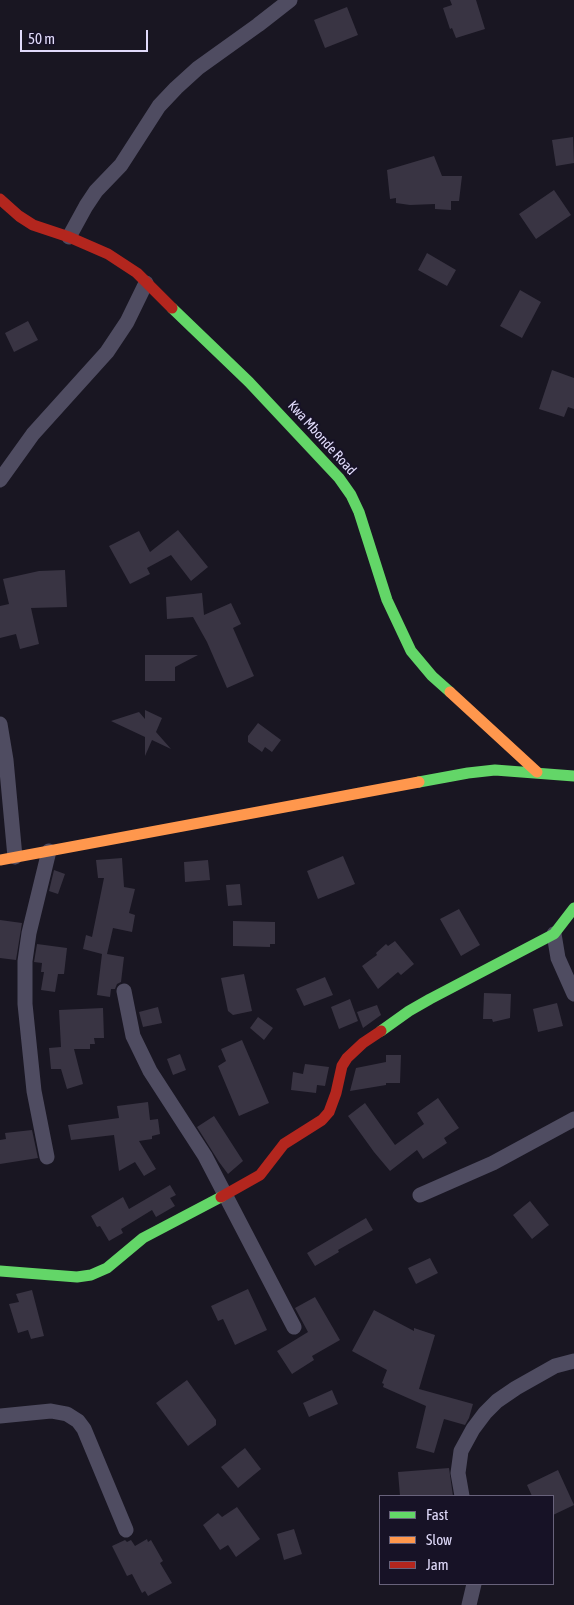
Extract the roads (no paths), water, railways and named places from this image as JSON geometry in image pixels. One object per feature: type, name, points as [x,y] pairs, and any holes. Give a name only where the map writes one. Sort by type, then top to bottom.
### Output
[{"type":"street","points":[[69,237],[96,192],[121,165],[160,106],[176,88],[198,68],[290,0]]},
{"type":"street","name":"Kwa Mbonde Road","points":[[0,198],[19,216],[32,225],[69,237],[108,254],[137,273],[146,284],[250,382],[339,478],[351,495],[359,512],[387,600],[411,651],[432,676],[537,772]]},
{"type":"street","points":[[0,480],[33,434],[107,352],[127,322],[146,284]]},
{"type":"street","points":[[0,724],[6,760],[8,859],[468,773],[495,770],[574,776]]},
{"type":"street","points":[[47,1157],[34,1091],[25,1004],[25,961],[29,933],[49,852]]},
{"type":"street","points":[[0,1271],[78,1278],[91,1275],[107,1268],[143,1238],[260,1175],[284,1144],[322,1120],[329,1112],[336,1093],[342,1066],[347,1058],[363,1044],[409,1011],[554,934],[574,908]]},
{"type":"street","points":[[554,934],[558,958],[574,994]]},
{"type":"street","points":[[124,991],[133,1036],[150,1070],[193,1137],[226,1195],[294,1327]]},
{"type":"street","points":[[420,1195],[493,1163],[574,1119]]},
{"type":"street","points":[[462,1495],[458,1473],[461,1451],[473,1429],[485,1413],[497,1401],[516,1388],[554,1366],[574,1361]]},
{"type":"street","points":[[0,1416],[51,1410],[67,1414],[78,1422],[84,1429],[126,1530]]},
{"type":"street","points":[[469,1605],[474,1585]]}]
